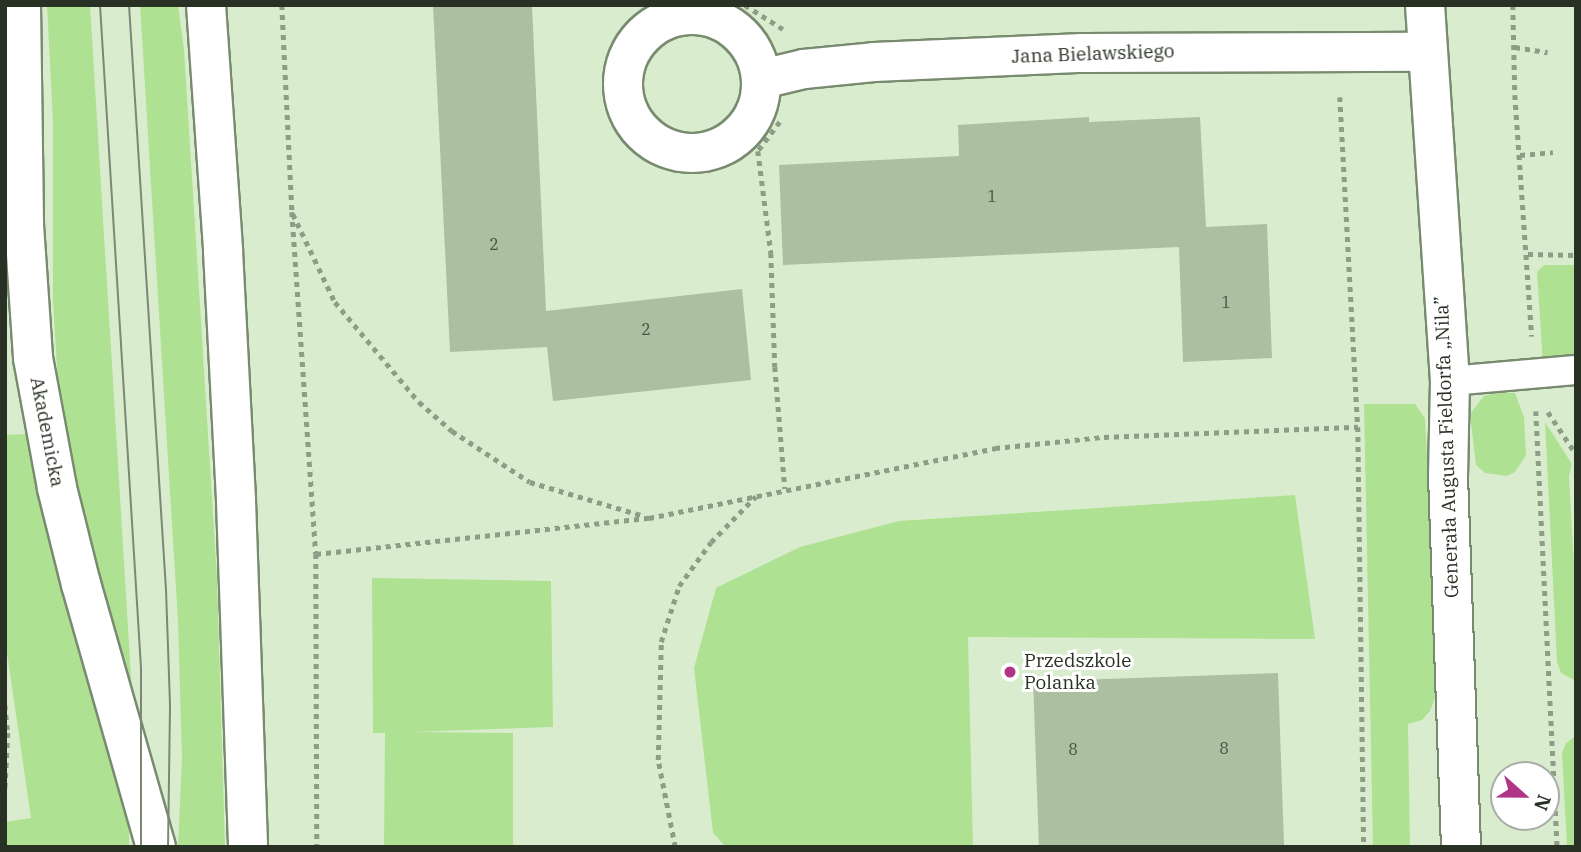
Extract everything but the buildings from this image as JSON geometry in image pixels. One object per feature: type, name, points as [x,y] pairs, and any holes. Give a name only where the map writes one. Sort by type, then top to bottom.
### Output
[{"type":"street","name":"Akademicka","points":[[21,5],[24,225],[33,358],[57,488],[81,584],[156,847]]},
{"type":"street","points":[[206,5],[223,251],[236,501],[248,847]]},
{"type":"street","name":"Generała Augusta Fieldorfa „Nila”","points":[[1425,5],[1450,382],[1448,475],[1461,847]]},
{"type":"street","name":"Jana Bielawskiego","points":[[762,79],[804,69],[874,62],[1157,51],[1427,52]]},
{"type":"lane","points":[[1450,382],[1535,387],[1576,370]]},
{"type":"path","points":[[282,5],[292,212],[316,554],[317,847]]},
{"type":"path","points":[[1513,5],[1514,95],[1528,254],[1557,847]]},
{"type":"path","points":[[1515,47],[1549,52]]},
{"type":"path","points":[[1337,51],[1358,427],[1364,847]]},
{"type":"path","points":[[785,489],[775,367],[771,253],[758,151],[786,113]]},
{"type":"path","points":[[1520,155],[1553,152]]},
{"type":"path","points":[[292,212],[335,302],[419,402],[452,431],[530,482],[649,518]]},
{"type":"path","points":[[1528,254],[1576,255]]},
{"type":"path","points":[[1535,387],[1576,454]]},
{"type":"path","points":[[316,554],[649,518],[995,448],[1104,437],[1358,427]]},
{"type":"path","points":[[675,847],[658,760],[661,642],[680,586],[711,542],[757,495]]},
{"type":"path","points":[[5,705],[8,733],[5,793]]},
{"type":"green space","points":[[47,5],[90,5],[132,693],[89,539],[58,385],[53,300],[53,123]]},
{"type":"green space","points":[[140,5],[178,5],[184,49],[217,578],[225,847],[178,847],[182,758],[178,622]]},
{"type":"green space","points":[[1544,265],[1576,265],[1576,359],[1543,364],[1537,272]]},
{"type":"green space","points":[[1515,393],[1524,417],[1526,455],[1515,472],[1507,476],[1485,473],[1476,465],[1470,414],[1484,396]]},
{"type":"green space","points":[[1364,404],[1415,404],[1425,418],[1439,688],[1430,711],[1422,720],[1408,724],[1410,847],[1373,847]]},
{"type":"green space","points":[[1545,422],[1572,464],[1569,476],[1576,603],[1576,681],[1561,673],[1557,662]]},
{"type":"green space","points":[[27,434],[63,598],[129,828],[129,847],[5,847],[5,822],[31,818],[5,639],[5,435]]},
{"type":"green space","points":[[1295,495],[1315,639],[968,637],[973,847],[726,847],[713,833],[694,668],[716,588],[800,547],[899,521]]},
{"type":"green space","points":[[372,578],[551,581],[553,727],[411,732],[513,733],[513,847],[384,847],[385,733],[373,733]]},
{"type":"green space","points":[[1576,736],[1576,847],[1567,847],[1562,753],[1566,743]]},
{"type":"tram line","points":[[100,5],[141,668],[141,847]]},
{"type":"tram line","points":[[129,5],[166,590],[170,706],[168,847]]},
{"type":"place","name":"Przedszkole Polanka","points":[[1010,672]]}]
